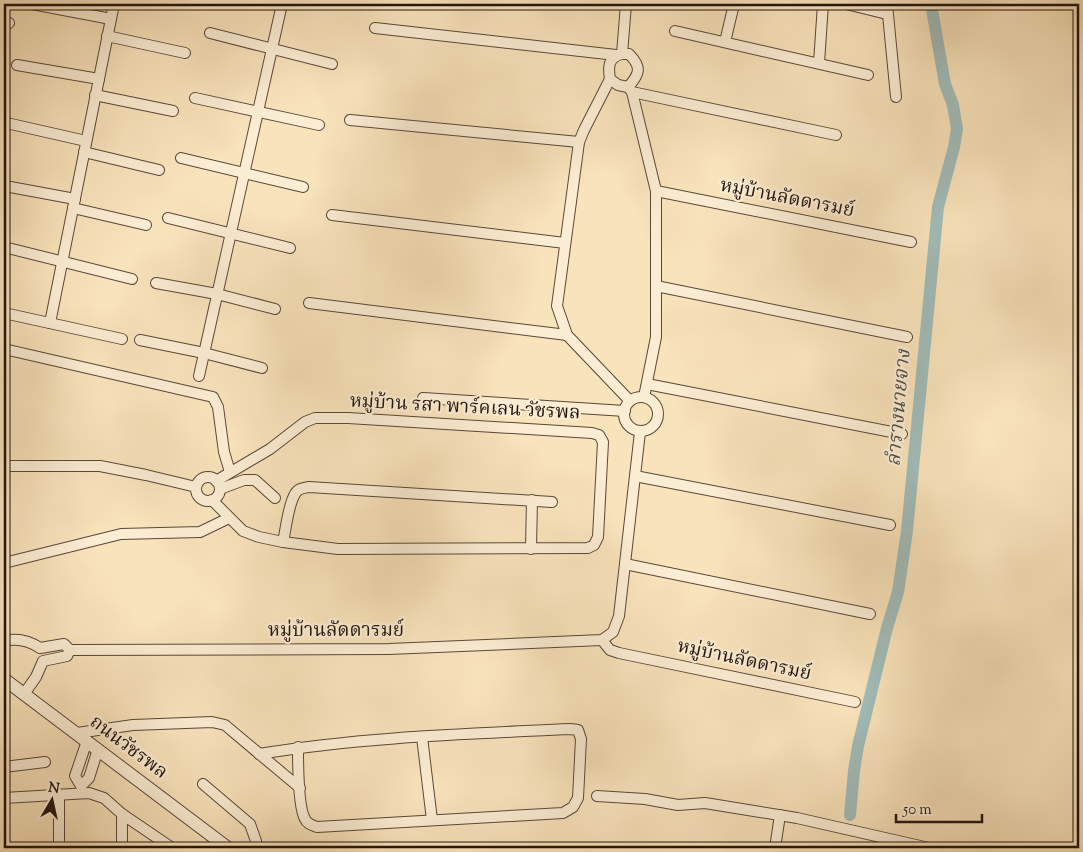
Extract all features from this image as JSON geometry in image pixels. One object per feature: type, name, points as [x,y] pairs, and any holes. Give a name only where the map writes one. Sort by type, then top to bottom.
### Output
[{"type":"street","points":[[32,4],[110,19]]},
{"type":"street","points":[[50,323],[114,4]]},
{"type":"street","points":[[199,376],[282,4]]},
{"type":"street","points":[[626,4],[619,54],[610,61],[608,69],[610,79],[579,142],[558,306],[568,335],[630,401]]},
{"type":"street","points":[[725,42],[734,4]]},
{"type":"street","points":[[819,63],[823,4]]},
{"type":"street","points":[[846,4],[887,9],[896,97]]},
{"type":"street","points":[[375,28],[629,54],[636,62],[638,71],[630,90],[656,191],[656,337],[644,397]]},
{"type":"street","points":[[675,31],[868,75]]},
{"type":"street","points":[[210,34],[332,64]]},
{"type":"street","points":[[107,36],[185,53]]},
{"type":"street","points":[[17,65],[99,79]]},
{"type":"street","points":[[610,79],[630,90],[836,135]]},
{"type":"street","points":[[95,95],[173,111]]},
{"type":"street","points":[[195,98],[319,125]]},
{"type":"street","points":[[350,120],[579,142]]},
{"type":"street","points":[[11,124],[86,141]]},
{"type":"street","points":[[84,152],[160,170]]},
{"type":"street","points":[[181,158],[303,187]]},
{"type":"street","points":[[5,186],[74,203],[146,225]]},
{"type":"street","name":"หมู่บ้านลัดดารมย์","points":[[656,191],[911,242]]},
{"type":"street","points":[[332,215],[566,243]]},
{"type":"street","points":[[168,218],[230,235],[290,248]]},
{"type":"street","points":[[4,246],[132,279]]},
{"type":"street","points":[[156,283],[217,294],[275,309]]},
{"type":"street","points":[[656,286],[907,337]]},
{"type":"street","points":[[309,303],[568,335]]},
{"type":"street","points":[[4,312],[122,339]]},
{"type":"street","points":[[140,340],[204,353],[262,368]]},
{"type":"street","points":[[4,349],[213,397],[218,407],[224,452],[230,472]]},
{"type":"street","points":[[647,384],[902,434]]},
{"type":"street","points":[[636,397],[644,397],[653,402],[657,407],[658,419],[654,426],[640,432],[632,429],[626,423],[624,416],[626,406],[630,401],[636,397]]},
{"type":"street","points":[[422,398],[625,411]]},
{"type":"street","name":"หมู่บ้าน รสา พาร์คเลน วัชรพล","points":[[212,500],[243,531],[258,538],[283,542],[338,549],[588,548],[594,544],[598,537],[603,442],[599,435],[592,432],[348,418],[315,418],[305,422],[270,449],[230,472],[218,485]]},
{"type":"street","points":[[602,640],[613,632],[619,616],[640,432]]},
{"type":"street","points":[[4,466],[100,466],[146,474],[196,487]]},
{"type":"street","points":[[635,476],[890,525]]},
{"type":"street","points":[[218,485],[216,498],[212,500],[200,498],[196,491],[200,480],[208,477],[218,485],[255,480],[275,498]]},
{"type":"street","points":[[283,542],[295,493],[310,487],[552,502]]},
{"type":"street","points":[[531,549],[532,500]]},
{"type":"street","points":[[4,563],[121,534],[200,532],[229,518]]},
{"type":"street","points":[[625,564],[870,614]]},
{"type":"street","name":"หมู่บ้านลัดดารมย์","points":[[4,642],[19,639],[33,643],[40,648],[64,644],[70,650],[388,649],[602,640],[610,650],[618,653],[855,702]]},
{"type":"street","points":[[24,694],[36,677],[43,661],[40,648]]},
{"type":"street","name":"หมู่บ้านลัดดารมย์","points":[[43,661],[66,656],[70,650]]},
{"type":"street","name":"ถนนวัชรพล","points":[[4,679],[228,848]]},
{"type":"street","points":[[80,790],[76,776],[82,737],[133,724],[212,722],[225,725],[300,788]]},
{"type":"street","points":[[259,754],[298,747],[570,728],[578,730],[581,739],[578,798],[573,807],[563,813],[317,827],[308,824],[303,817],[298,747]]},
{"type":"street","points":[[422,737],[432,820]]},
{"type":"street","points":[[80,790],[89,778],[98,749]]},
{"type":"street","points":[[4,767],[45,762]]},
{"type":"street","points":[[203,784],[250,824],[256,841],[256,848]]},
{"type":"street","points":[[4,798],[60,794],[80,790],[104,798],[122,814],[172,848]]},
{"type":"street","points":[[59,848],[60,794]]},
{"type":"street","points":[[597,796],[645,799],[678,806],[705,803],[780,815],[929,848]]},
{"type":"street","points":[[122,814],[122,848]]},
{"type":"street","points":[[775,848],[780,815]]},
{"type":"waterway","name":"ลำรางนายจาง","points":[[850,815],[858,746],[887,628],[898,592],[907,531],[938,207],[957,129],[953,105],[945,84],[931,4]]}]
